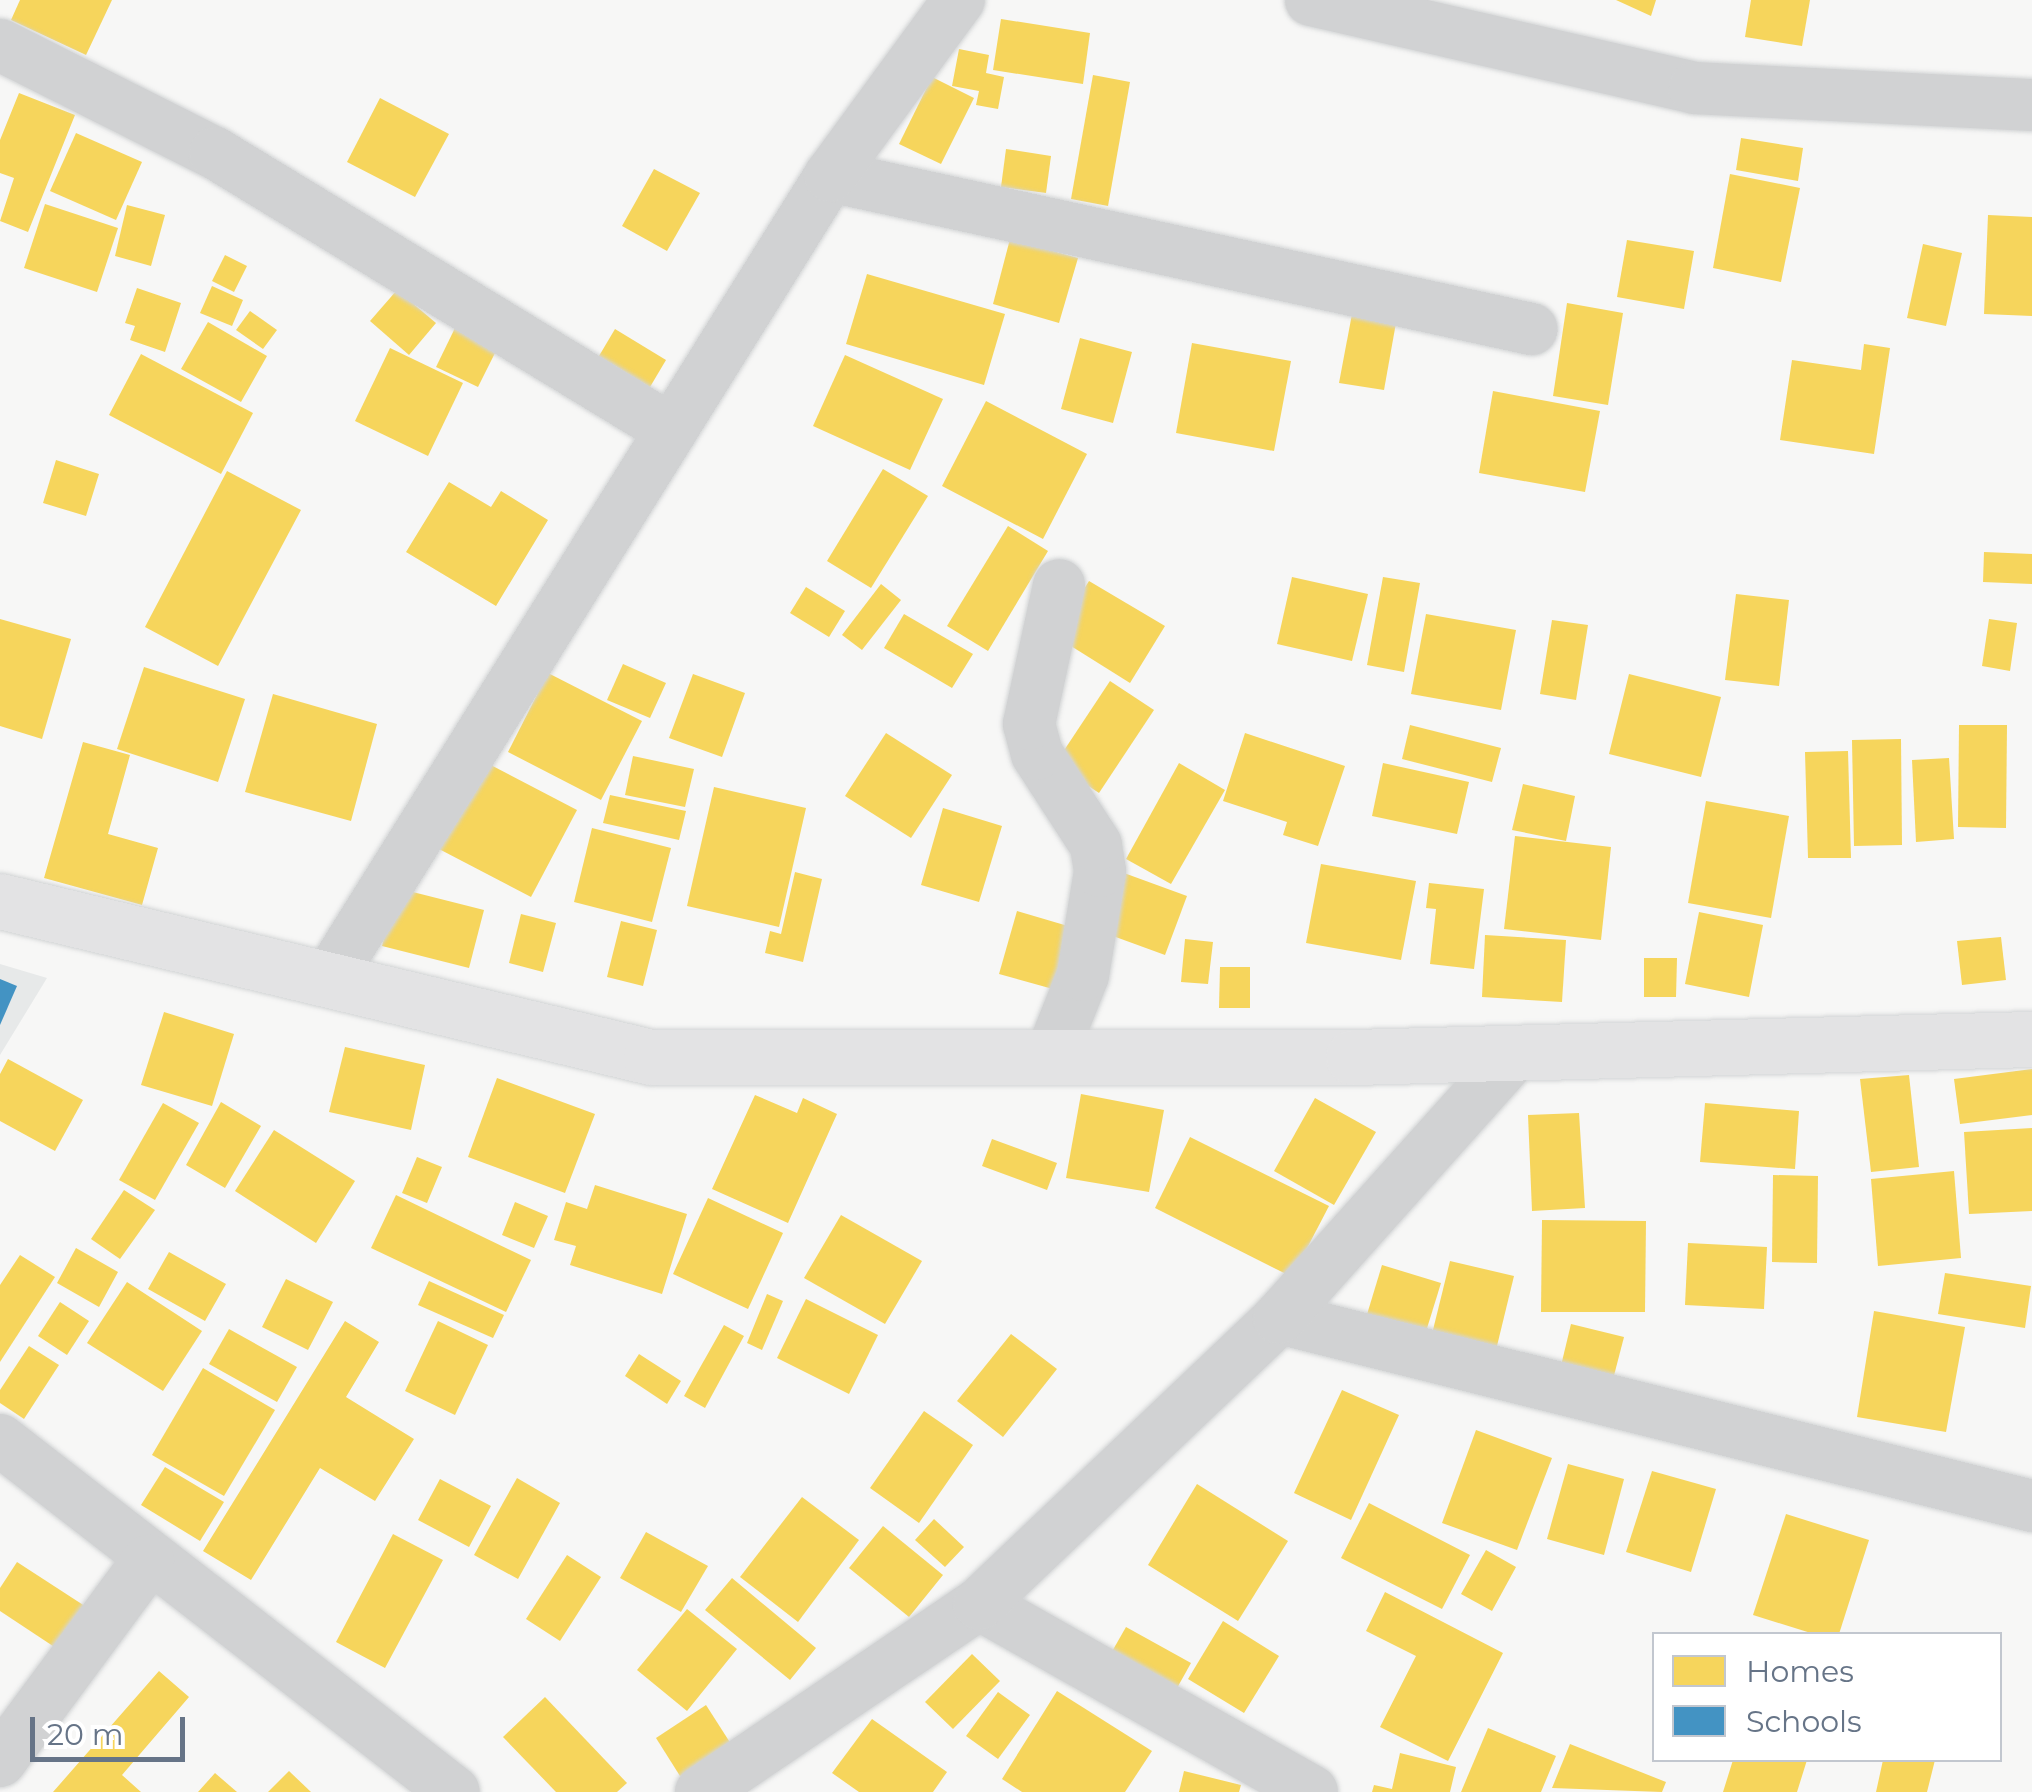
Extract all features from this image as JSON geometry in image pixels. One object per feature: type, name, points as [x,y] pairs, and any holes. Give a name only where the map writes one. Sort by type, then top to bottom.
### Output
[{"type":"street","points":[[328,980],[830,176],[958,0]]},
{"type":"street","points":[[1310,0],[1695,88],[2032,105]]},
{"type":"street","points":[[0,45],[215,152],[671,430]]},
{"type":"street","points":[[830,176],[1531,328]]},
{"type":"street","points":[[1050,1058],[1083,975],[1100,871],[1096,844],[1036,754],[1028,724],[1059,585]]},
{"type":"street","points":[[0,901],[652,1057],[1516,1053],[2032,1039]]},
{"type":"street","points":[[701,1792],[979,1604],[1279,1318],[1516,1053]]},
{"type":"street","points":[[1279,1318],[2032,1506]]},
{"type":"street","points":[[0,1440],[148,1561],[454,1792]]},
{"type":"street","points":[[0,1761],[148,1561]]},
{"type":"street","points":[[979,1604],[1312,1792]]},
{"type":"shaded area","points":[[0,964],[47,978],[0,1055]]},
{"type":"building: Homes","points":[[20,0],[112,0],[86,55],[11,20]]},
{"type":"building: Homes","points":[[1616,0],[1656,0],[1651,16]]},
{"type":"building: Homes","points":[[1751,0],[1810,0],[1802,46],[1745,37]]},
{"type":"building: Homes","points":[[1001,19],[1090,33],[1083,84],[993,70]]},
{"type":"building: Homes","points":[[959,49],[989,55],[986,73],[1004,77],[998,109],[976,105],[979,91],[952,86]]},
{"type":"building: Homes","points":[[1093,75],[1130,82],[1108,206],[1071,199]]},
{"type":"building: Homes","points":[[932,77],[974,98],[941,164],[899,144]]},
{"type":"building: Homes","points":[[19,93],[75,115],[28,232],[0,221],[14,178],[0,173],[0,140]]},
{"type":"building: Homes","points":[[380,98],[449,134],[415,197],[347,162]]},
{"type":"building: Homes","points":[[76,133],[142,162],[116,220],[50,191]]},
{"type":"building: Homes","points":[[1741,138],[1803,148],[1798,181],[1736,170]]},
{"type":"building: Homes","points":[[1006,149],[1051,156],[1046,193],[1001,187]]},
{"type":"building: Homes","points":[[654,169],[700,193],[667,251],[622,226]]},
{"type":"building: Homes","points":[[1730,174],[1800,188],[1781,282],[1713,268]]},
{"type":"building: Homes","points":[[45,204],[118,228],[97,292],[24,268]]},
{"type":"building: Homes","points":[[127,205],[165,215],[151,266],[115,256]]},
{"type":"building: Homes","points":[[1988,215],[2032,217],[2032,316],[1984,314]]},
{"type":"building: Homes","points":[[1010,239],[1078,258],[1059,323],[993,304]]},
{"type":"building: Homes","points":[[1627,240],[1694,251],[1684,309],[1617,297]]},
{"type":"building: Homes","points":[[1923,244],[1962,253],[1946,326],[1907,318]]},
{"type":"building: Homes","points":[[225,255],[247,266],[234,292],[212,281]]},
{"type":"building: Homes","points":[[867,274],[1005,314],[984,385],[846,344]]},
{"type":"building: Homes","points":[[212,286],[243,300],[232,326],[200,313]]},
{"type":"building: Homes","points":[[137,288],[181,303],[165,352],[130,340],[135,326],[125,323]]},
{"type":"building: Homes","points":[[397,290],[436,323],[409,355],[370,321]]},
{"type":"building: Homes","points":[[1355,298],[1399,306],[1384,390],[1339,383]]},
{"type":"building: Homes","points":[[1567,303],[1623,313],[1608,405],[1553,396]]},
{"type":"building: Homes","points":[[250,311],[277,330],[263,349],[236,330]]},
{"type":"building: Homes","points":[[208,322],[267,356],[241,402],[181,369]]},
{"type":"building: Homes","points":[[455,328],[497,349],[478,387],[436,367]]},
{"type":"building: Homes","points":[[615,329],[666,360],[650,387],[599,356]]},
{"type":"building: Homes","points":[[1080,338],[1132,352],[1113,423],[1061,409]]},
{"type":"building: Homes","points":[[1192,343],[1291,361],[1274,451],[1176,433]]},
{"type":"building: Homes","points":[[1864,344],[1890,348],[1874,454],[1780,440],[1792,360],[1861,370]]},
{"type":"building: Homes","points":[[390,348],[463,383],[428,456],[355,421]]},
{"type":"building: Homes","points":[[141,354],[253,413],[221,474],[109,415]]},
{"type":"building: Homes","points":[[845,355],[943,399],[910,470],[813,426]]},
{"type":"building: Homes","points":[[1493,391],[1600,411],[1585,492],[1479,473]]},
{"type":"building: Homes","points":[[986,401],[1087,454],[1043,539],[942,486]]},
{"type":"building: Homes","points":[[56,460],[99,474],[86,516],[43,503]]},
{"type":"building: Homes","points":[[883,469],[928,496],[871,588],[827,561]]},
{"type":"building: Homes","points":[[227,471],[301,510],[218,666],[145,627]]},
{"type":"building: Homes","points":[[449,482],[491,507],[501,491],[548,520],[496,606],[406,552]]},
{"type":"building: Homes","points":[[1008,526],[1048,551],[988,651],[947,626]]},
{"type":"building: Homes","points":[[1984,552],[2032,554],[2032,584],[1983,582]]},
{"type":"building: Homes","points":[[1292,577],[1368,594],[1352,661],[1277,644]]},
{"type":"building: Homes","points":[[1383,577],[1420,583],[1404,672],[1367,665]]},
{"type":"building: Homes","points":[[1089,581],[1165,626],[1130,683],[1055,636]]},
{"type":"building: Homes","points":[[881,584],[901,600],[862,650],[842,635]]},
{"type":"building: Homes","points":[[806,587],[845,611],[829,637],[790,613]]},
{"type":"building: Homes","points":[[1736,594],[1789,600],[1779,686],[1725,680]]},
{"type":"building: Homes","points":[[904,614],[973,654],[952,688],[884,648]]},
{"type":"building: Homes","points":[[1426,614],[1516,630],[1501,710],[1411,694]]},
{"type":"building: Homes","points":[[0,619],[71,639],[42,739],[0,726]]},
{"type":"building: Homes","points":[[1989,619],[2017,623],[2010,671],[1982,666]]},
{"type":"building: Homes","points":[[1552,620],[1588,625],[1576,700],[1540,694]]},
{"type":"building: Homes","points":[[623,664],[666,683],[650,718],[607,700]]},
{"type":"building: Homes","points":[[144,667],[245,699],[218,782],[117,749]]},
{"type":"building: Homes","points":[[548,673],[642,721],[601,800],[508,752]]},
{"type":"building: Homes","points":[[693,674],[745,693],[722,757],[669,738]]},
{"type":"building: Homes","points":[[1629,674],[1721,697],[1701,777],[1609,754]]},
{"type":"building: Homes","points":[[1110,681],[1154,710],[1099,793],[1055,764]]},
{"type":"building: Homes","points":[[273,694],[377,724],[351,821],[245,792]]},
{"type":"building: Homes","points":[[1410,725],[1501,748],[1492,782],[1402,759]]},
{"type":"building: Homes","points":[[1959,725],[2007,725],[2006,828],[1958,827]]},
{"type":"building: Homes","points":[[886,733],[952,775],[911,838],[845,796]]},
{"type":"building: Homes","points":[[1245,733],[1345,766],[1318,846],[1283,835],[1287,822],[1223,801]]},
{"type":"building: Homes","points":[[1901,739],[1902,845],[1854,846],[1852,740]]},
{"type":"building: Homes","points":[[83,742],[130,755],[108,834],[158,848],[142,905],[44,878]]},
{"type":"building: Homes","points":[[1848,751],[1851,858],[1808,858],[1805,752]]},
{"type":"building: Homes","points":[[633,756],[694,769],[685,807],[625,795]]},
{"type":"building: Homes","points":[[1949,758],[1954,839],[1916,842],[1912,760]]},
{"type":"building: Homes","points":[[485,762],[577,810],[531,897],[439,849]]},
{"type":"building: Homes","points":[[1179,763],[1225,790],[1171,884],[1126,859]]},
{"type":"building: Homes","points":[[1383,763],[1469,782],[1457,834],[1372,816]]},
{"type":"building: Homes","points":[[1523,784],[1575,796],[1566,841],[1512,830]]},
{"type":"building: Homes","points":[[714,787],[806,808],[779,927],[687,906]]},
{"type":"building: Homes","points":[[610,795],[686,811],[679,840],[603,823]]},
{"type":"building: Homes","points":[[1706,801],[1789,816],[1771,918],[1688,903]]},
{"type":"building: Homes","points":[[943,808],[1002,826],[979,902],[921,885]]},
{"type":"building: Homes","points":[[592,828],[671,848],[652,922],[574,902]]},
{"type":"building: Homes","points":[[1515,836],[1611,847],[1601,940],[1504,929]]},
{"type":"building: Homes","points":[[1321,864],[1416,881],[1401,960],[1306,943]]},
{"type":"building: Homes","points":[[795,872],[822,879],[803,962],[765,953],[770,931],[781,934]]},
{"type":"building: Homes","points":[[1124,873],[1187,896],[1165,955],[1102,932]]},
{"type":"building: Homes","points":[[1429,883],[1484,889],[1474,969],[1430,964],[1436,909],[1426,908]]},
{"type":"building: Homes","points":[[397,888],[484,910],[469,968],[382,946]]},
{"type":"building: Homes","points":[[1017,911],[1078,929],[1060,991],[999,974]]},
{"type":"building: Homes","points":[[1699,912],[1763,925],[1749,997],[1685,984]]},
{"type":"building: Homes","points":[[521,914],[556,923],[543,972],[509,963]]},
{"type":"building: Homes","points":[[621,921],[657,930],[643,986],[607,977]]},
{"type":"building: Homes","points":[[1485,935],[1566,940],[1562,1002],[1482,997]]},
{"type":"building: Homes","points":[[2001,937],[2006,980],[1962,985],[1957,941]]},
{"type":"building: Homes","points":[[1185,939],[1213,942],[1208,984],[1181,982]]},
{"type":"building: Homes","points":[[1644,958],[1677,958],[1676,997],[1644,997]]},
{"type":"building: Homes","points":[[1220,967],[1250,967],[1250,1008],[1219,1008]]},
{"type":"building: Homes","points":[[164,1012],[234,1034],[212,1106],[141,1085]]},
{"type":"building: Homes","points":[[345,1047],[425,1065],[411,1130],[329,1112]]},
{"type":"building: Homes","points":[[8,1059],[83,1100],[55,1151],[0,1121],[0,1074]]},
{"type":"building: Homes","points":[[2032,1069],[2032,1115],[1960,1124],[1954,1079]]},
{"type":"building: Homes","points":[[1909,1075],[1919,1167],[1871,1172],[1860,1079]]},
{"type":"building: Homes","points":[[497,1078],[595,1114],[565,1193],[468,1157]]},
{"type":"building: Homes","points":[[1081,1094],[1164,1110],[1149,1192],[1066,1178]]},
{"type":"building: Homes","points":[[755,1095],[797,1113],[803,1098],[837,1114],[788,1223],[712,1189]]},
{"type":"building: Homes","points":[[1315,1098],[1376,1132],[1334,1205],[1274,1171]]},
{"type":"building: Homes","points":[[221,1102],[261,1126],[225,1188],[186,1165]]},
{"type":"building: Homes","points":[[163,1103],[199,1123],[155,1200],[119,1180]]},
{"type":"building: Homes","points":[[1705,1103],[1799,1111],[1795,1169],[1700,1162]]},
{"type":"building: Homes","points":[[1579,1113],[1585,1208],[1532,1211],[1528,1115]]},
{"type":"building: Homes","points":[[2032,1128],[2032,1211],[1969,1214],[1964,1132]]},
{"type":"building: Homes","points":[[274,1130],[355,1181],[316,1243],[235,1191]]},
{"type":"building: Homes","points":[[1190,1137],[1329,1206],[1292,1277],[1155,1208]]},
{"type":"building: Homes","points":[[992,1139],[1057,1163],[1047,1190],[982,1166]]},
{"type":"building: Homes","points":[[417,1157],[442,1167],[427,1203],[402,1193]]},
{"type":"building: Homes","points":[[1954,1171],[1961,1258],[1878,1266],[1871,1179]]},
{"type":"building: Homes","points":[[1773,1175],[1818,1176],[1817,1263],[1772,1262]]},
{"type":"building: Homes","points":[[595,1185],[687,1214],[662,1294],[570,1265],[576,1246],[554,1240],[566,1202],[587,1209]]},
{"type":"building: Homes","points":[[124,1190],[155,1210],[120,1259],[91,1239]]},
{"type":"building: Homes","points":[[396,1195],[531,1260],[506,1312],[371,1248]]},
{"type":"building: Homes","points":[[708,1198],[783,1233],[748,1309],[673,1274]]},
{"type":"building: Homes","points":[[515,1202],[548,1216],[534,1248],[502,1235]]},
{"type":"building: Homes","points":[[841,1215],[922,1261],[885,1324],[804,1278]]},
{"type":"building: Homes","points":[[1542,1220],[1646,1221],[1645,1312],[1541,1312]]},
{"type":"building: Homes","points":[[1688,1243],[1767,1247],[1764,1309],[1685,1305]]},
{"type":"building: Homes","points":[[76,1248],[118,1272],[99,1307],[57,1283]]},
{"type":"building: Homes","points":[[169,1252],[226,1284],[205,1321],[148,1289]]},
{"type":"building: Homes","points":[[20,1255],[55,1277],[0,1362],[0,1285]]},
{"type":"building: Homes","points":[[1450,1261],[1514,1276],[1496,1350],[1432,1334]]},
{"type":"building: Homes","points":[[1382,1265],[1441,1283],[1424,1338],[1365,1321]]},
{"type":"building: Homes","points":[[1945,1273],[2031,1286],[2025,1328],[1938,1314]]},
{"type":"building: Homes","points":[[286,1279],[333,1302],[308,1350],[262,1327]]},
{"type":"building: Homes","points":[[429,1281],[504,1315],[493,1338],[418,1305]]},
{"type":"building: Homes","points":[[127,1282],[202,1331],[163,1391],[87,1343]]},
{"type":"building: Homes","points":[[767,1294],[783,1301],[762,1350],[747,1343]]},
{"type":"building: Homes","points":[[806,1299],[878,1335],[849,1394],[777,1358]]},
{"type":"building: Homes","points":[[60,1302],[89,1321],[67,1355],[38,1336]]},
{"type":"building: Homes","points":[[1874,1311],[1965,1327],[1946,1432],[1857,1417]]},
{"type":"building: Homes","points":[[345,1321],[379,1342],[346,1397],[414,1439],[375,1501],[320,1468],[251,1580],[203,1551]]},
{"type":"building: Homes","points":[[438,1321],[488,1345],[455,1415],[405,1391]]},
{"type":"building: Homes","points":[[1571,1324],[1624,1337],[1611,1387],[1559,1374]]},
{"type":"building: Homes","points":[[724,1325],[744,1336],[705,1408],[684,1396]]},
{"type":"building: Homes","points":[[229,1329],[297,1367],[277,1402],[209,1364]]},
{"type":"building: Homes","points":[[1011,1334],[1057,1369],[1003,1437],[957,1401]]},
{"type":"building: Homes","points":[[29,1346],[59,1365],[24,1419],[0,1403],[0,1390]]},
{"type":"building: Homes","points":[[639,1354],[681,1381],[667,1404],[625,1376]]},
{"type":"building: Homes","points":[[203,1368],[275,1410],[224,1496],[152,1455]]},
{"type":"building: Homes","points":[[1342,1390],[1399,1415],[1351,1520],[1294,1493]]},
{"type":"building: Homes","points":[[924,1411],[973,1445],[919,1523],[870,1488]]},
{"type":"building: Homes","points":[[1476,1430],[1552,1458],[1517,1550],[1442,1523]]},
{"type":"building: Homes","points":[[1568,1464],[1624,1479],[1604,1555],[1547,1539]]},
{"type":"building: Homes","points":[[165,1467],[224,1502],[200,1541],[141,1505]]},
{"type":"building: Homes","points":[[1652,1471],[1716,1489],[1691,1572],[1626,1552]]},
{"type":"building: Homes","points":[[517,1478],[560,1503],[518,1579],[474,1555]]},
{"type":"building: Homes","points":[[440,1479],[491,1506],[469,1547],[418,1520]]},
{"type":"building: Homes","points":[[1197,1484],[1288,1541],[1238,1621],[1148,1565]]},
{"type":"building: Homes","points":[[802,1497],[859,1540],[798,1622],[740,1577]]},
{"type":"building: Homes","points":[[1369,1503],[1470,1555],[1442,1609],[1341,1558]]},
{"type":"building: Homes","points":[[1786,1514],[1869,1540],[1840,1632],[1808,1632],[1753,1615]]},
{"type":"building: Homes","points":[[934,1519],[964,1547],[945,1567],[915,1540]]},
{"type":"building: Homes","points":[[883,1526],[943,1575],[909,1617],[849,1568]]},
{"type":"building: Homes","points":[[646,1532],[708,1566],[681,1612],[620,1578]]},
{"type":"building: Homes","points":[[393,1534],[443,1560],[385,1668],[336,1642]]},
{"type":"building: Homes","points":[[1486,1550],[1516,1567],[1492,1611],[1461,1594]]},
{"type":"building: Homes","points":[[567,1555],[601,1577],[560,1641],[526,1619]]},
{"type":"building: Homes","points":[[17,1562],[94,1612],[65,1654],[0,1611],[0,1588]]},
{"type":"building: Homes","points":[[732,1578],[816,1648],[790,1680],[705,1610]]},
{"type":"building: Homes","points":[[1385,1592],[1503,1653],[1448,1761],[1380,1727],[1416,1656],[1366,1631]]},
{"type":"building: Homes","points":[[687,1609],[737,1649],[687,1711],[637,1670]]},
{"type":"building: Homes","points":[[1223,1621],[1279,1656],[1244,1713],[1188,1679]]},
{"type":"building: Homes","points":[[1126,1627],[1191,1663],[1167,1706],[1102,1669]]},
{"type":"building: Homes","points":[[972,1654],[1000,1681],[953,1729],[925,1702]]},
{"type":"building: Homes","points":[[159,1671],[189,1697],[122,1775],[141,1792],[53,1792]]},
{"type":"building: Homes","points":[[1057,1691],[1152,1751],[1125,1792],[1022,1792],[1002,1779]]},
{"type":"building: Homes","points":[[998,1692],[1030,1715],[998,1759],[966,1736]]},
{"type":"building: Homes","points":[[545,1697],[627,1783],[617,1792],[556,1792],[503,1737]]},
{"type":"building: Homes","points":[[706,1705],[731,1744],[680,1776],[656,1738]]},
{"type":"building: Homes","points":[[872,1719],[947,1772],[933,1792],[859,1792],[832,1773]]},
{"type":"building: Homes","points":[[1488,1728],[1556,1756],[1541,1792],[1461,1792]]},
{"type":"building: Homes","points":[[1570,1744],[1666,1782],[1662,1792],[1552,1788]]},
{"type":"building: Homes","points":[[1400,1753],[1456,1767],[1450,1792],[1372,1792],[1374,1785],[1392,1789]]},
{"type":"building: Homes","points":[[1732,1762],[1806,1762],[1797,1792],[1723,1792]]},
{"type":"building: Homes","points":[[1883,1762],[1934,1762],[1927,1792],[1876,1792]]},
{"type":"building: Homes","points":[[289,1771],[311,1792],[268,1792]]},
{"type":"building: Homes","points":[[1184,1771],[1241,1785],[1239,1792],[1179,1792]]},
{"type":"building: Homes","points":[[215,1773],[237,1792],[198,1792]]},
{"type":"building: Schools","points":[[0,979],[17,986],[0,1025]]}]
